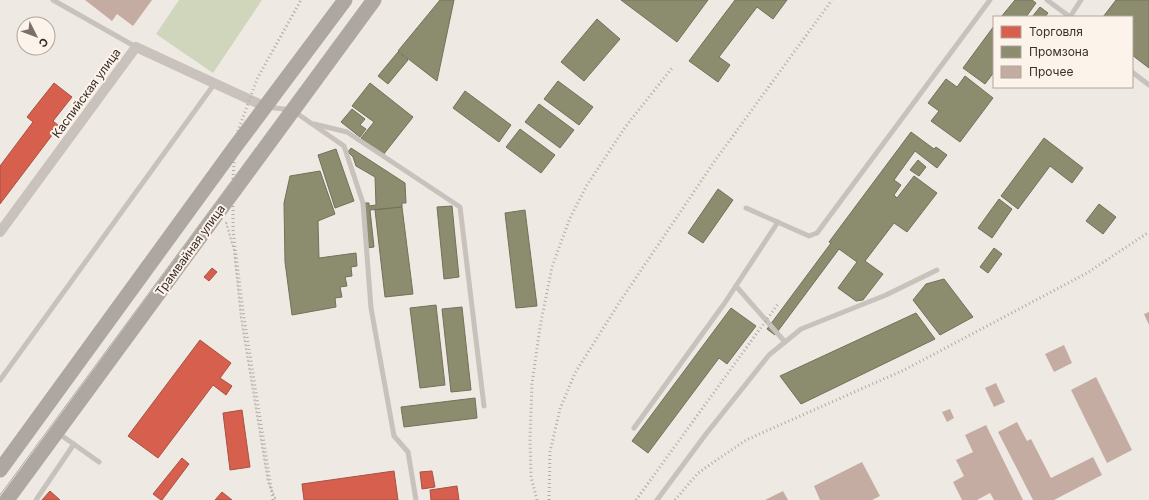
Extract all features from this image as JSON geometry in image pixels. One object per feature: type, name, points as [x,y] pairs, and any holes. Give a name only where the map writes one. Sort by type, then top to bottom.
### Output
[{"type":"main road","name":"Трамвайная улица","points":[[0,470],[345,0]]},
{"type":"main road","name":"Трамвайная улица","points":[[7,500],[58,433],[292,110],[374,0]]},
{"type":"street","name":"Каспийская улица","points":[[0,232],[136,46],[266,106]]},
{"type":"lane","points":[[54,0],[136,46]]},
{"type":"lane","points":[[746,208],[809,236],[816,233],[990,0]]},
{"type":"lane","points":[[1047,0],[1069,16]]},
{"type":"lane","points":[[1071,16],[1081,0]]},
{"type":"lane","points":[[1133,73],[1149,85]]},
{"type":"lane","points":[[0,380],[215,83]]},
{"type":"lane","points":[[266,106],[292,110],[344,146],[363,203],[373,315],[394,436],[408,452],[416,500]]},
{"type":"lane","points":[[311,123],[347,132],[460,207],[484,406]]},
{"type":"lane","points":[[634,428],[736,286],[778,222]]},
{"type":"lane","points":[[657,500],[706,434],[769,355],[801,329],[886,295],[937,270]]},
{"type":"lane","points":[[736,286],[785,342]]},
{"type":"lane","points":[[58,433],[99,462]]},
{"type":"lane","points":[[36,500],[74,444]]},
{"type":"path","points":[[218,212],[226,222],[234,250],[241,317],[268,482],[276,500]]},
{"type":"green space","points":[[179,0],[262,0],[213,73],[156,34]]},
{"type":"building: Торговля","points":[[54,83],[72,97],[53,121],[59,126],[0,204],[0,166],[33,122],[27,117]]},
{"type":"building: Торговля","points":[[212,268],[217,272],[209,281],[204,277]]},
{"type":"building: Торговля","points":[[200,340],[231,363],[220,378],[232,386],[226,395],[213,385],[158,458],[128,436]]},
{"type":"building: Торговля","points":[[242,410],[250,467],[230,470],[223,413]]},
{"type":"building: Торговля","points":[[182,458],[189,464],[161,500],[153,494]]},
{"type":"building: Торговля","points":[[394,471],[398,500],[304,500],[302,484]]},
{"type":"building: Торговля","points":[[432,471],[435,487],[422,489],[420,472]]},
{"type":"building: Торговля","points":[[457,486],[459,500],[431,500],[430,490]]},
{"type":"building: Торговля","points":[[50,491],[60,500],[42,500]]},
{"type":"building: Торговля","points":[[222,492],[232,500],[215,500]]},
{"type":"building: Промзона","points":[[440,0],[454,0],[437,81],[398,51]]},
{"type":"building: Промзона","points":[[621,0],[708,0],[677,42]]},
{"type":"building: Промзона","points":[[735,0],[787,0],[773,19],[757,7],[719,57],[730,65],[718,82],[689,61]]},
{"type":"building: Промзона","points":[[1015,0],[1032,0],[1036,3],[1027,16],[1002,16]]},
{"type":"building: Промзона","points":[[1116,0],[1149,0],[1149,68],[1133,56],[1133,16],[1104,16]]},
{"type":"building: Промзона","points":[[1040,7],[1048,13],[1046,16],[1033,16]]},
{"type":"building: Промзона","points":[[597,19],[620,39],[584,81],[561,62]]},
{"type":"building: Промзона","points":[[993,27],[993,73],[985,84],[963,68]]},
{"type":"building: Промзона","points":[[398,52],[408,60],[388,84],[378,76]]},
{"type":"building: Промзона","points":[[965,76],[993,98],[960,142],[931,121],[939,111],[928,103],[946,79],[957,87]]},
{"type":"building: Промзона","points":[[558,81],[593,107],[579,125],[544,99]]},
{"type":"building: Промзона","points":[[370,83],[413,117],[383,155],[361,138],[374,122],[352,106]]},
{"type":"building: Промзона","points":[[465,91],[511,125],[499,142],[453,108]]},
{"type":"building: Промзона","points":[[539,104],[574,130],[560,148],[525,122]]},
{"type":"building: Промзона","points":[[352,109],[365,119],[360,125],[366,129],[360,137],[341,122]]},
{"type":"building: Промзона","points":[[520,129],[555,155],[541,173],[506,147]]},
{"type":"building: Промзона","points":[[911,132],[934,149],[936,147],[947,155],[937,168],[915,151],[894,180],[901,185],[894,195],[897,198],[914,176],[937,193],[907,232],[894,223],[865,261],[883,274],[863,300],[856,301],[838,288],[857,262],[839,249],[775,335],[767,329],[831,243],[829,242]]},
{"type":"building: Промзона","points":[[1044,138],[1083,168],[1072,183],[1050,166],[1018,209],[1001,196]]},
{"type":"building: Промзона","points":[[351,148],[405,183],[406,203],[402,203],[402,207],[370,210],[374,247],[367,248],[364,203],[369,203],[369,206],[376,205],[375,177],[356,166],[353,157],[348,152]]},
{"type":"building: Промзона","points":[[336,149],[354,201],[335,208],[318,155]]},
{"type":"building: Промзона","points":[[918,160],[926,167],[919,176],[910,170]]},
{"type":"building: Промзона","points":[[320,171],[335,214],[318,221],[319,258],[356,253],[357,266],[351,267],[352,276],[345,277],[347,286],[340,287],[342,297],[335,298],[336,307],[292,315],[285,262],[284,203],[290,176]]},
{"type":"building: Промзона","points":[[718,189],[733,200],[703,243],[688,233]]},
{"type":"building: Промзона","points":[[999,199],[1012,209],[992,238],[978,228]]},
{"type":"building: Промзона","points":[[1099,204],[1116,217],[1103,234],[1086,221]]},
{"type":"building: Промзона","points":[[452,206],[459,277],[444,279],[437,207]]},
{"type":"building: Промзона","points":[[402,207],[413,294],[385,297],[375,210]]},
{"type":"building: Промзона","points":[[525,210],[537,306],[516,308],[505,213]]},
{"type":"building: Промзона","points":[[994,248],[1002,254],[988,273],[980,267]]},
{"type":"building: Промзона","points":[[944,279],[973,317],[940,335],[913,300],[926,284]]},
{"type":"building: Промзона","points":[[436,305],[445,385],[420,388],[410,308]]},
{"type":"building: Промзона","points":[[462,307],[471,390],[451,392],[442,309]]},
{"type":"building: Промзона","points":[[731,308],[756,326],[727,364],[719,358],[648,453],[632,441]]},
{"type":"building: Промзона","points":[[916,313],[935,339],[801,404],[780,376]]},
{"type":"building: Промзона","points":[[475,398],[477,418],[404,427],[401,407]]},
{"type":"building: Прочее","points":[[85,0],[152,0],[133,26],[117,14],[112,21]]},
{"type":"building: Прочее","points":[[1149,312],[1149,325],[1144,314]]},
{"type":"building: Прочее","points":[[1064,345],[1072,363],[1054,372],[1045,354]]},
{"type":"building: Прочее","points":[[1096,377],[1132,450],[1107,463],[1071,390]]},
{"type":"building: Прочее","points":[[996,383],[1005,402],[994,407],[985,388]]},
{"type":"building: Прочее","points":[[950,409],[954,418],[947,422],[942,412]]},
{"type":"building: Прочее","points":[[1017,422],[1027,441],[1031,439],[1051,478],[1093,457],[1102,475],[1054,500],[1033,500],[998,432]]},
{"type":"building: Прочее","points":[[986,425],[1023,500],[994,500],[990,493],[977,500],[962,500],[953,482],[964,476],[956,460],[973,452],[965,435]]},
{"type":"building: Прочее","points":[[862,462],[880,496],[872,500],[820,500],[814,486]]},
{"type":"building: Прочее","points":[[783,491],[788,500],[765,500]]},
{"type":"tram line","points":[[0,495],[365,0]]},
{"type":"railway","points":[[273,500],[243,311],[233,230],[233,178],[236,136],[257,79],[301,0]]},
{"type":"railway","points":[[549,500],[550,452],[560,409],[575,373],[619,303],[714,162],[832,0]]},
{"type":"railway","points":[[537,500],[531,477],[530,438],[532,384],[540,327],[552,267],[570,218],[587,185],[626,126],[672,68]]},
{"type":"railway","points":[[675,500],[698,473],[746,440],[904,370],[1087,273],[1149,232]]},
{"type":"railway","points":[[636,500],[778,304]]}]
